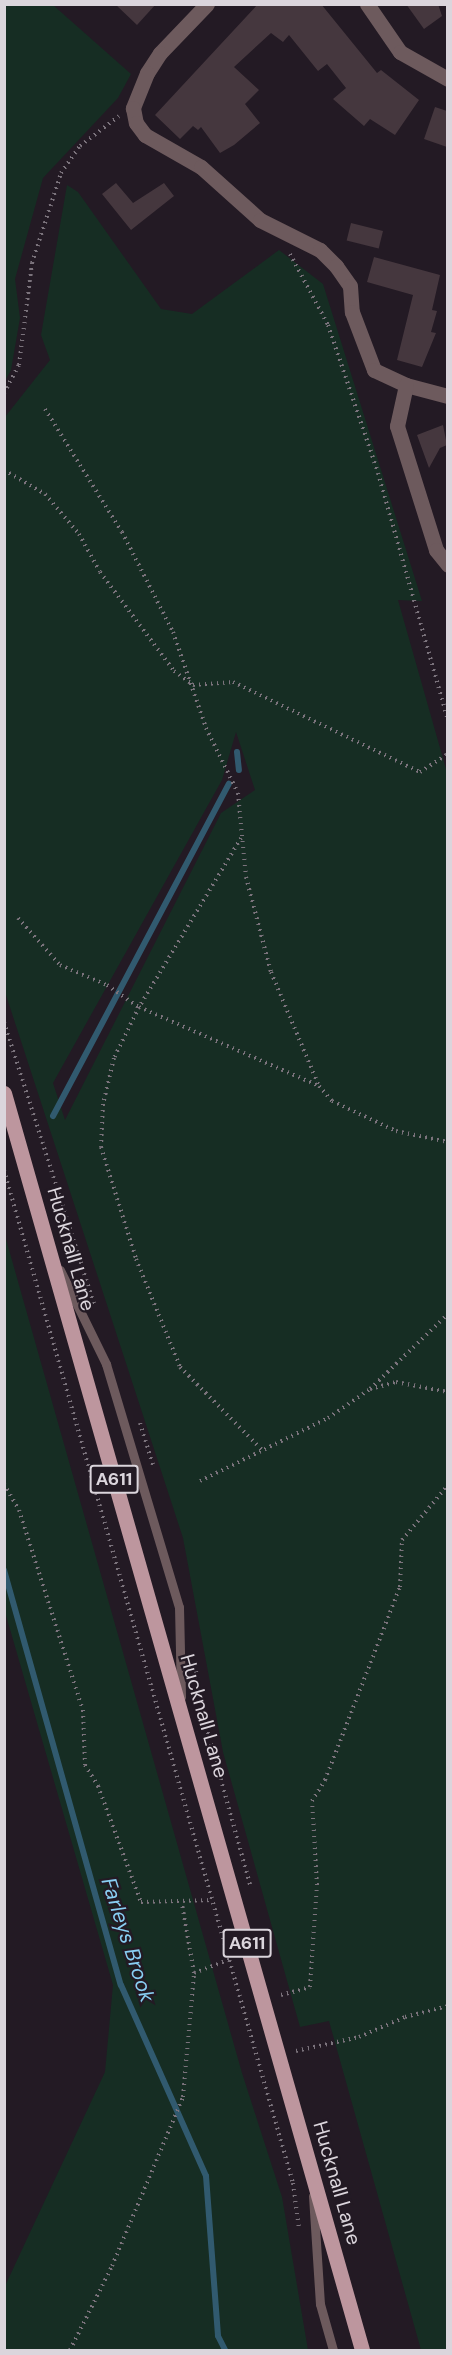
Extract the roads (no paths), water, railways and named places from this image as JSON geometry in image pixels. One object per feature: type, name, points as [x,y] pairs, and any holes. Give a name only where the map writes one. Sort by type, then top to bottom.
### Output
[{"type":"main road","name":"Hucknall Lane","points":[[4,1093],[362,2350]]},
{"type":"street","points":[[207,4],[160,53],[133,108],[145,135],[201,168],[276,230],[321,250],[350,286],[352,312],[374,370],[406,385],[447,396]]},
{"type":"street","points":[[367,4],[400,52],[447,79]]},
{"type":"street","points":[[406,385],[397,426],[436,550],[447,564]]},
{"type":"lane","points":[[47,1243],[106,1364],[179,1607],[182,1715]]},
{"type":"lane","points":[[311,2171],[320,2304],[333,2350]]},
{"type":"waterway","points":[[237,752],[239,770]]},
{"type":"waterway","points":[[53,1116],[229,784]]},
{"type":"waterway","name":"Farleys Brook","points":[[4,1570],[121,1985],[206,2176],[218,2336],[225,2350]]}]
